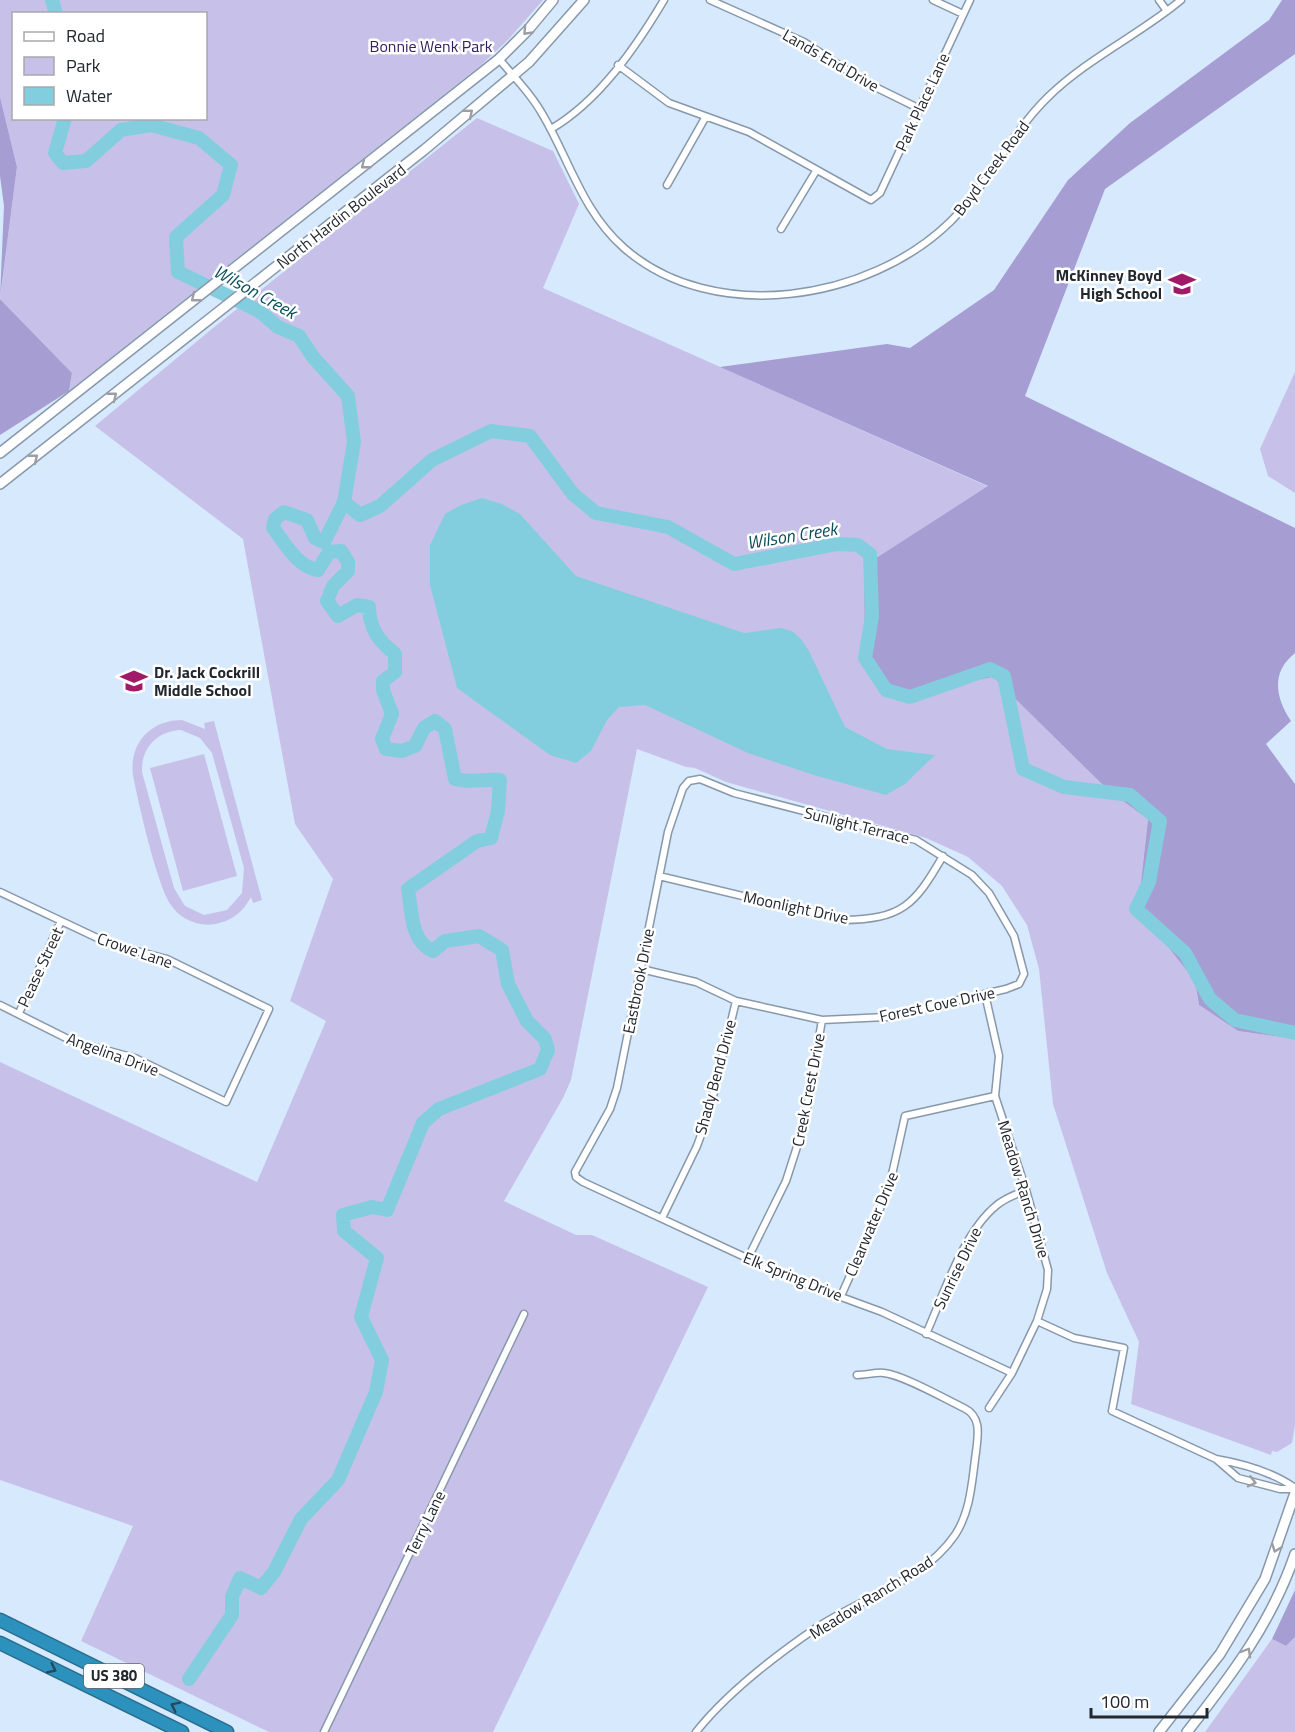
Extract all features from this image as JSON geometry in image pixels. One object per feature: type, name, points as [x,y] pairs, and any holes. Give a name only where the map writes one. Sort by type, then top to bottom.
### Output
[{"type":"highway","name":"US 380","points":[[0,1620],[227,1732]]},
{"type":"highway","name":"US 380","points":[[0,1643],[182,1732]]},
{"type":"main road","name":"North Hardin Boulevard","points":[[0,453],[499,59],[553,0]]},
{"type":"main road","name":"North Hardin Boulevard","points":[[0,484],[424,150],[544,48],[584,0]]},
{"type":"main road","points":[[1159,1732],[1220,1654],[1265,1579],[1295,1490]]},
{"type":"main road","points":[[1187,1732],[1240,1664],[1282,1591],[1295,1554]]},
{"type":"street","points":[[550,129],[567,119],[633,49],[664,0]]},
{"type":"street","name":"Lands End Drive","points":[[710,0],[804,42],[866,82],[918,108]]},
{"type":"street","points":[[933,0],[963,14]]},
{"type":"street","name":"Park Place Lane","points":[[816,171],[871,201],[880,193],[970,0]]},
{"type":"street","points":[[1159,0],[1167,11]]},
{"type":"street","name":"Boyd Creek Road","points":[[499,59],[534,102],[550,129],[582,196],[596,218],[623,248],[655,271],[692,287],[731,295],[770,295],[832,285],[880,270],[930,240],[971,199],[1020,129],[1047,98],[1078,72],[1181,0]]},
{"type":"street","points":[[618,65],[659,97],[705,118],[749,132],[816,171],[781,229]]},
{"type":"street","points":[[667,185],[705,118]]},
{"type":"street","name":"Sunlight Terrace","points":[[688,781],[700,779],[734,793],[916,840],[944,856],[972,875],[989,893],[1014,936],[1023,964],[1022,979]]},
{"type":"street","name":"Eastbrook Drive","points":[[576,1177],[577,1168],[610,1110],[617,1088],[668,832],[683,788],[688,781]]},
{"type":"street","name":"Moonlight Drive","points":[[659,876],[843,920],[868,920],[890,915],[909,905],[944,856]]},
{"type":"street","name":"Crowe Lane","points":[[0,892],[110,944],[167,959],[269,1009],[226,1102]]},
{"type":"street","name":"Pease Street","points":[[19,1013],[62,921]]},
{"type":"street","name":"Forest Cove Drive","points":[[641,969],[696,982],[736,1001],[822,1020],[886,1017],[1006,989],[1022,979]]},
{"type":"street","name":"Meadow Ranch Drive","points":[[985,994],[999,1056],[995,1096],[1026,1190],[1048,1270],[1047,1289],[1037,1322],[1011,1373],[989,1408]]},
{"type":"street","name":"Shady Bend Drive","points":[[662,1218],[697,1146],[709,1113],[736,1001]]},
{"type":"street","name":"Angelina Drive","points":[[0,1005],[72,1041],[135,1058],[226,1102]]},
{"type":"street","name":"Creek Crest Drive","points":[[747,1258],[786,1181],[794,1159],[804,1125],[822,1020]]},
{"type":"street","name":"Clearwater Drive","points":[[841,1296],[889,1188],[905,1116],[995,1096]]},
{"type":"street","name":"Elk Spring Drive","points":[[576,1177],[792,1279],[882,1312],[1011,1373]]},
{"type":"street","name":"Sunrise Drive","points":[[926,1334],[969,1240],[980,1222],[998,1204],[1026,1190]]},
{"type":"street","name":"Terry Lane","points":[[324,1732],[524,1314]]},
{"type":"street","points":[[1037,1322],[1074,1338],[1124,1348],[1112,1411],[1216,1459],[1240,1464],[1283,1479],[1295,1490]]},
{"type":"street","name":"Meadow Ranch Road","points":[[696,1732],[743,1684],[816,1628],[920,1570],[946,1547],[960,1525],[969,1500],[978,1426],[974,1415],[949,1401],[885,1373],[857,1375]]},
{"type":"street","points":[[1216,1459],[1238,1478],[1280,1489],[1295,1490]]},
{"type":"green space","name":"Bonnie Wenk Park","points":[[0,0],[543,0],[508,40],[479,67],[69,391],[72,373],[0,299],[17,167],[0,97]]},
{"type":"green space","points":[[477,118],[553,151],[579,204],[543,288],[989,487],[976,495],[892,697],[993,677],[1109,791],[1148,819],[1141,882],[1142,914],[1195,981],[1199,1005],[1238,1031],[1295,1039],[1295,1425],[1292,1443],[1277,1452],[1272,1451],[1271,1455],[1131,1404],[1139,1342],[1107,1273],[1053,1104],[1039,969],[1027,925],[1002,886],[968,857],[926,838],[726,782],[695,768],[686,767],[637,749],[571,1080],[504,1201],[576,1235],[592,1235],[708,1287],[493,1732],[269,1732],[81,1641],[133,1526],[0,1480],[0,1062],[257,1182],[326,1021],[290,1001],[333,879],[295,824],[243,539],[95,426],[213,328]]},
{"type":"green space","points":[[1295,372],[1295,493],[1268,476],[1260,449]]},
{"type":"green space","points":[[182,720],[205,729],[204,723],[214,721],[262,900],[253,903],[251,897],[236,915],[221,923],[209,925],[196,923],[184,918],[171,905],[154,862],[144,823],[133,775],[134,753],[138,744],[151,729],[171,721]],"holes":[[[181,730],[200,738],[212,753],[244,868],[242,893],[227,910],[204,915],[185,906],[174,888],[142,772],[144,755],[158,737]]]},
{"type":"green space","points":[[204,754],[237,876],[183,891],[150,768]]},
{"type":"green space","points":[[1295,1637],[1295,1732],[1205,1732],[1272,1639],[1286,1646]]},
{"type":"shaded area","points":[[1282,0],[1295,0],[1295,54],[1105,189],[1025,396],[1295,528],[1295,653],[1282,668],[1278,685],[1282,703],[1291,721],[1266,744],[1295,784],[1295,1039],[1238,1031],[1199,1005],[1195,981],[1142,914],[1141,882],[1148,819],[1109,791],[993,677],[892,697],[865,647],[864,566],[988,486],[720,367],[887,344],[910,348],[994,290],[1068,180],[1130,123],[1269,20]]},
{"type":"shaded area","points":[[0,97],[17,167],[0,298],[4,206],[0,176]]},
{"type":"shaded area","points":[[0,299],[72,373],[69,391],[0,435]]},
{"type":"shaded area","points":[[1295,1590],[1295,1637],[1286,1646],[1272,1639]]},
{"type":"water","points":[[482,498],[502,504],[520,514],[576,576],[744,633],[780,628],[792,631],[809,651],[845,727],[887,749],[935,755],[905,784],[886,795],[817,776],[748,753],[645,705],[619,707],[607,720],[591,751],[576,763],[550,755],[457,688],[430,585],[430,545],[445,514],[461,505]]},
{"type":"waterway","name":"Wilson Creek","points":[[52,0],[55,12]]},
{"type":"waterway","name":"Wilson Creek","points":[[64,120],[55,153],[63,163],[86,161],[121,130],[151,125],[199,138],[231,165],[223,195],[176,237],[178,272],[259,311],[278,327],[299,336],[313,357],[348,396],[354,442],[344,502],[360,515],[380,506],[432,460],[491,431],[530,436],[573,494],[596,513],[668,527],[734,564],[837,544],[858,545],[870,554],[872,616],[865,658],[886,690],[910,697],[990,669],[1004,676],[1023,769],[1064,787],[1130,795],[1160,821],[1149,882],[1136,909],[1185,953],[1210,999],[1235,1020],[1295,1033]]},
{"type":"waterway","points":[[189,1679],[232,1615],[232,1597],[240,1578],[261,1588],[274,1572],[301,1519],[338,1480],[376,1392],[382,1360],[361,1317],[377,1258],[344,1231],[343,1215],[372,1207],[387,1210],[423,1123],[439,1109],[540,1069],[548,1050],[545,1039],[527,1021],[508,984],[502,950],[479,936],[445,941],[433,951],[425,946],[416,933],[408,889],[477,841],[491,838],[498,811],[500,780],[455,779],[445,729],[435,721],[424,728],[415,746],[402,751],[386,749],[382,739],[392,714],[383,690],[383,681],[395,672],[395,654],[376,634],[371,622],[369,607],[357,605],[338,616],[327,601],[333,586],[348,571],[348,562],[341,551],[329,552],[318,570],[304,565],[292,554],[273,528],[275,519],[284,512],[307,520],[315,538],[324,542],[344,502]]},
{"type":"place","name":"McKinney Boyd High School","points":[[1182,284]]},
{"type":"place","name":"Dr. Jack Cockrill Middle School","points":[[134,681]]}]
